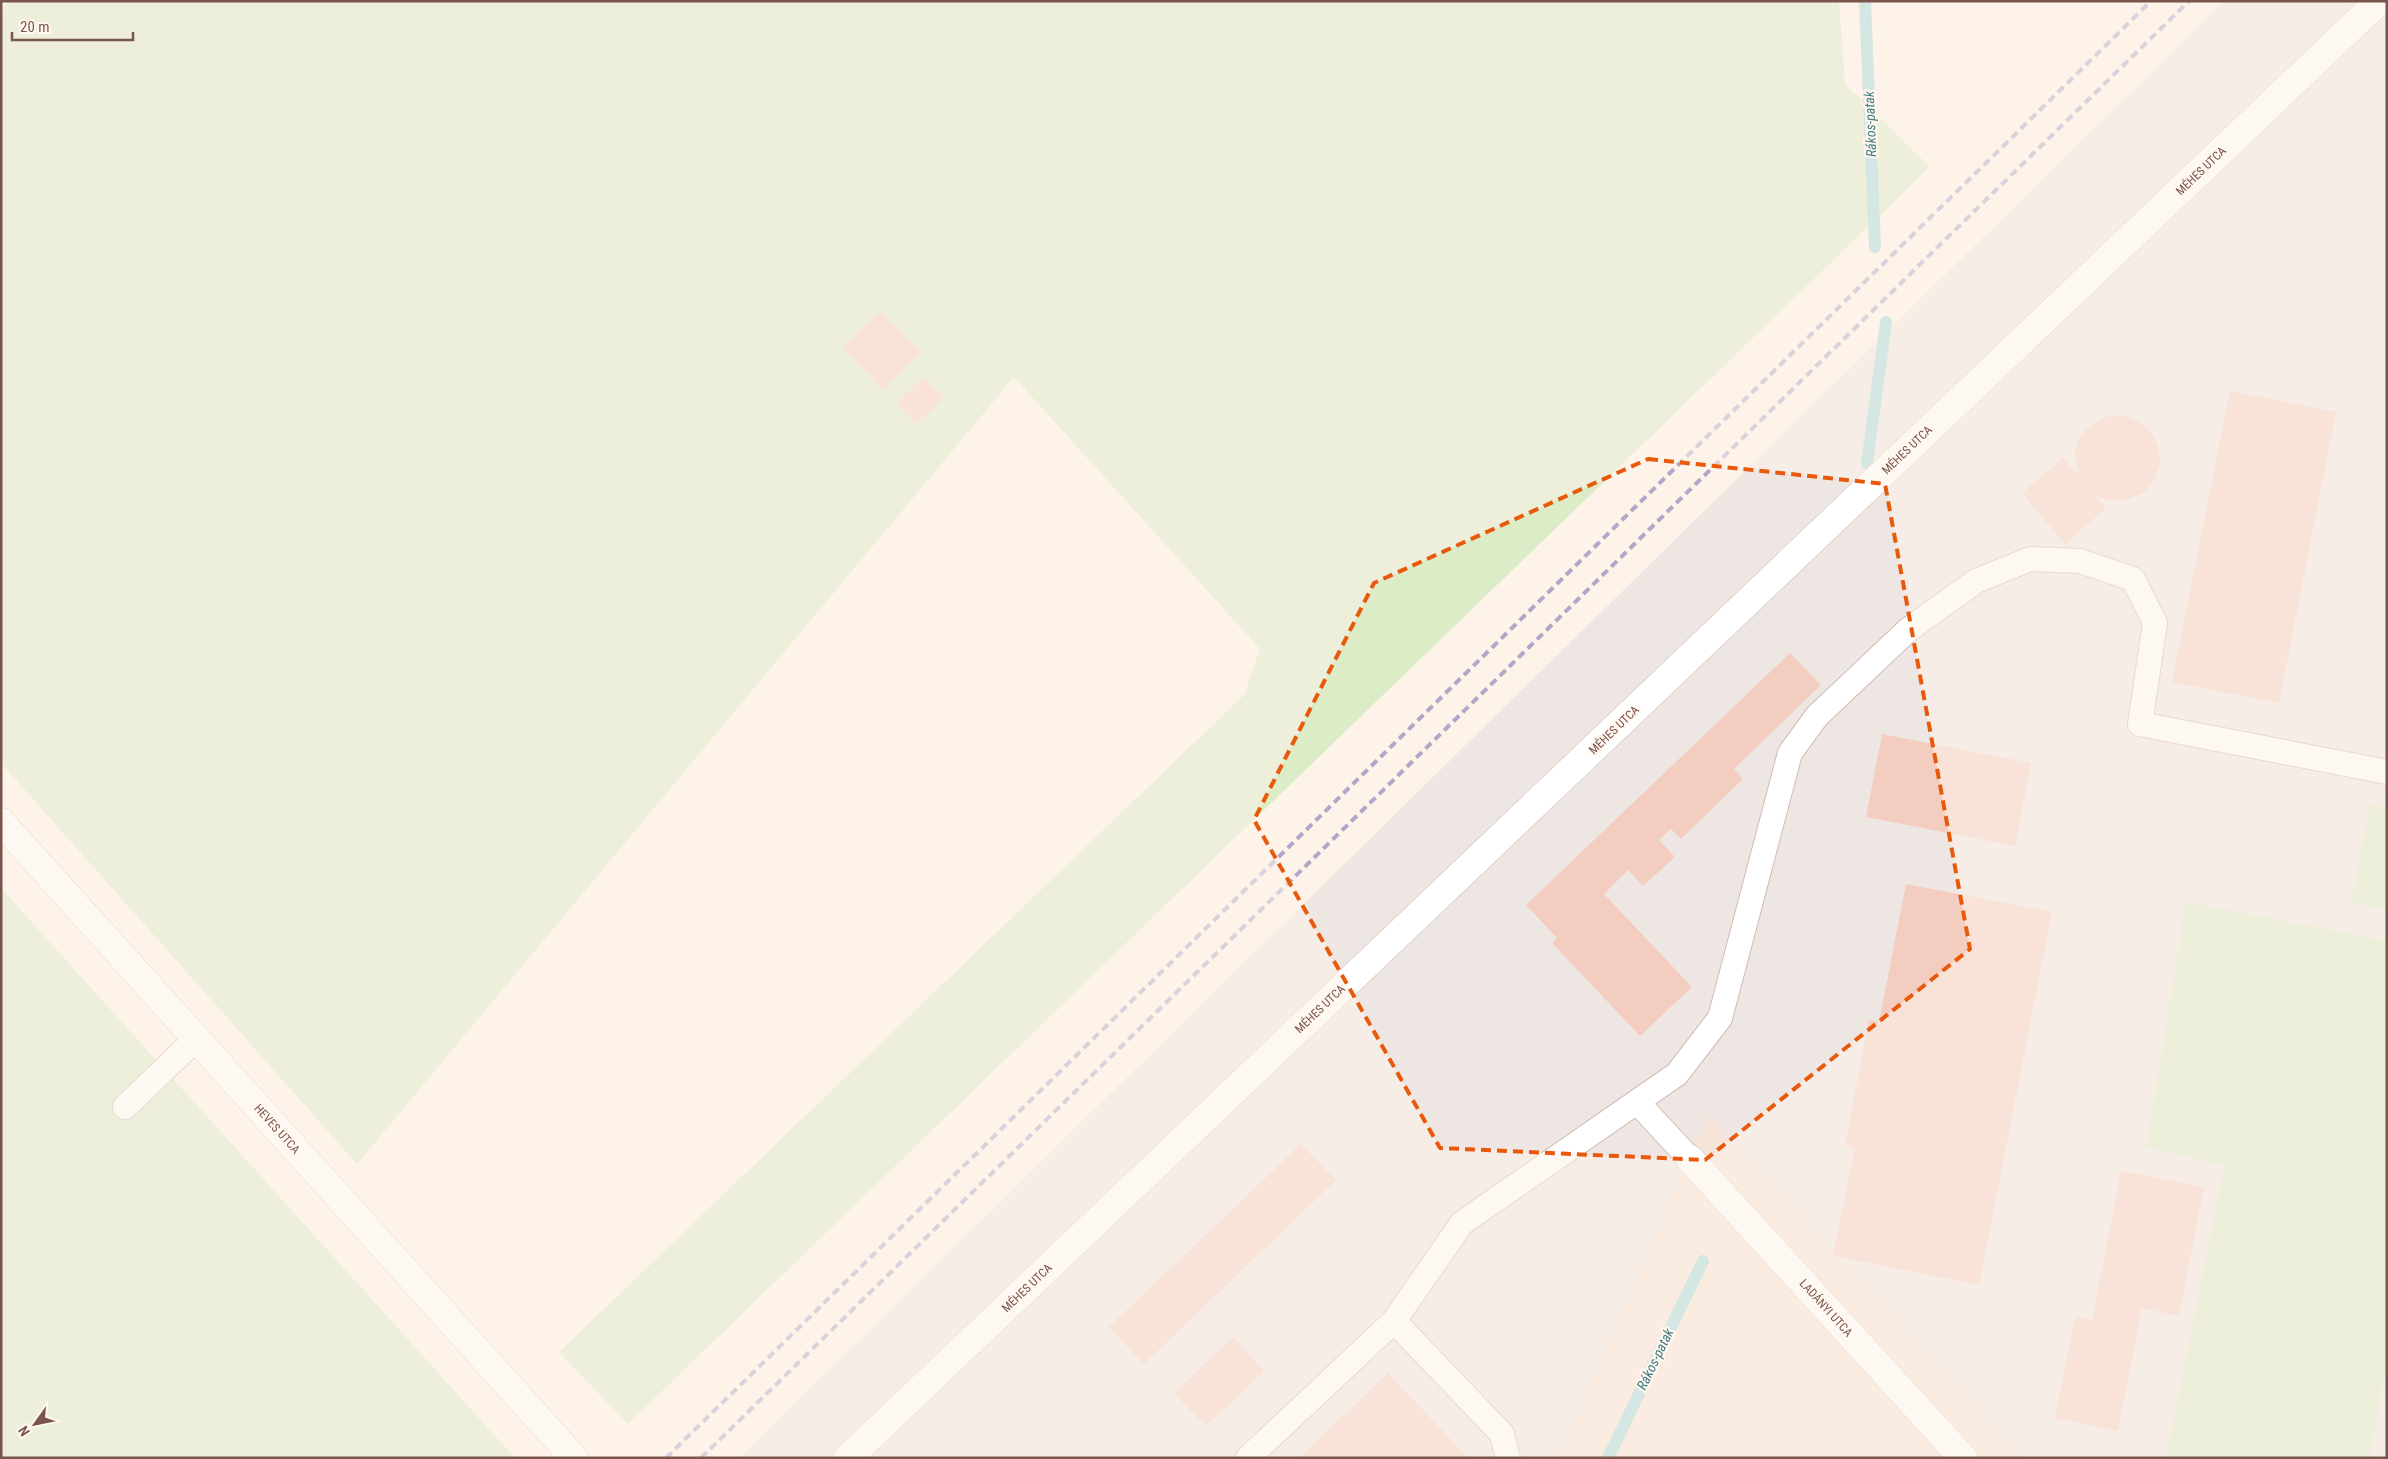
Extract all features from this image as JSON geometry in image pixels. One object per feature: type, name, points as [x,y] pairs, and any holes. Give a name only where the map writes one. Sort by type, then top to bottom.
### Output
[{"type":"street","name":"MÉHES UTCA","points":[[848,1458],[2379,1]]},
{"type":"street","name":"HEVES UTCA","points":[[1,822],[574,1458]]},
{"type":"street","name":"LADÁNYI UTCA","points":[[1690,1159],[1963,1458]]},
{"type":"lane","points":[[1248,1458],[1394,1322],[1462,1223],[1677,1074],[1720,1018],[1790,754],[1817,716],[1901,637],[1976,581],[2030,559],[2080,561],[2133,579],[2155,622],[2140,724],[2387,772]]},
{"type":"lane","points":[[125,1107],[196,1039]]},
{"type":"lane","points":[[1637,1102],[1690,1159]]},
{"type":"lane","points":[[1394,1322],[1502,1434],[1508,1458]]},
{"type":"highlighted area","points":[[1648,459],[1885,484],[1970,949],[1705,1160],[1440,1148],[1254,820],[1374,583]]},
{"type":"shaded area","points":[[2224,1],[2387,1],[2387,1458],[2023,1458],[1708,1114],[1559,1458],[739,1458]]},
{"type":"shaded area","points":[[1708,1114],[2023,1458],[1559,1458]]},
{"type":"green space","points":[[6,1],[1839,1],[1845,84],[1930,167],[628,1424],[559,1352],[1244,695],[1260,649],[1014,377],[357,1164],[1,763],[1,14]]},
{"type":"green space","points":[[2370,804],[2387,808],[2387,910],[2351,903]]},
{"type":"green space","points":[[1,888],[515,1458],[1,1458]]},
{"type":"green space","points":[[2186,902],[2387,941],[2387,1364],[2369,1458],[2166,1458],[2224,1165],[2146,1148]]},
{"type":"building","points":[[881,311],[921,352],[883,390],[842,347]]},
{"type":"building","points":[[924,377],[944,398],[916,424],[896,403]]},
{"type":"building","points":[[2230,391],[2336,412],[2279,703],[2172,682]]},
{"type":"building","points":[[2108,416],[2125,416],[2140,422],[2152,433],[2159,449],[2160,465],[2154,481],[2143,493],[2127,500],[2111,501],[2096,496],[2106,508],[2065,544],[2022,493],[2063,458],[2078,475],[2075,451],[2081,435],[2093,424]]},
{"type":"building","points":[[1790,653],[1821,685],[1734,769],[1743,779],[1681,839],[1671,829],[1659,840],[1675,857],[1643,886],[1628,870],[1604,894],[1692,987],[1640,1036],[1552,943],[1557,938],[1526,905]]},
{"type":"building","points":[[1882,734],[2031,763],[2015,846],[1866,817]]},
{"type":"building","points":[[1906,884],[2052,912],[1979,1285],[1833,1256],[1855,1148],[1845,1145],[1869,1020],[1879,1022]]},
{"type":"building","points":[[1301,1144],[1336,1180],[1144,1364],[1109,1327]]},
{"type":"building","points":[[2121,1171],[2204,1187],[2179,1316],[2142,1308],[2118,1431],[2055,1418],[2075,1317],[2092,1320]]},
{"type":"building","points":[[1233,1337],[1264,1371],[1206,1426],[1174,1393]]},
{"type":"building","points":[[1388,1373],[1468,1458],[1299,1458]]},
{"type":"waterway","name":"Rákos-patak","points":[[1865,1],[1875,247]]},
{"type":"waterway","name":"Rákos-patak","points":[[1867,463],[1886,322]]},
{"type":"waterway","name":"Rákos-patak","points":[[1608,1458],[1703,1261]]},
{"type":"railway","points":[[666,1458],[2151,1]]},
{"type":"railway","points":[[701,1458],[2189,1]]}]
